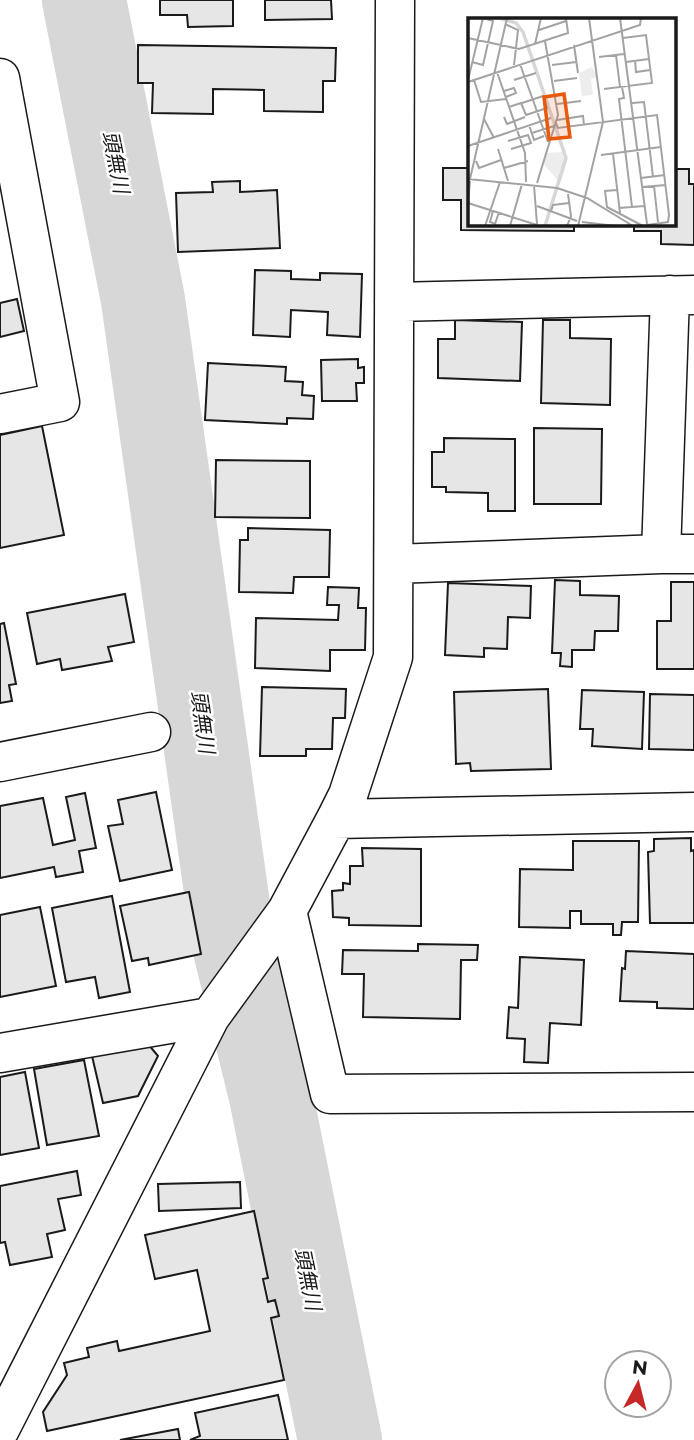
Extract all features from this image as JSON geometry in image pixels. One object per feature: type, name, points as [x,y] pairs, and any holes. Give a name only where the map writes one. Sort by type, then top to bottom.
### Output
[{"type":"street","points":[[0,1429],[210,1017],[288,911],[336,820],[348,795],[393,657],[395,0]]},
{"type":"street","points":[[0,78],[60,402],[0,414]]},
{"type":"street","points":[[394,302],[682,295],[677,554],[394,564]]},
{"type":"street","points":[[0,762],[151,732]]},
{"type":"street","points":[[336,820],[694,812]]},
{"type":"street","points":[[288,911],[330,1094],[694,1092]]},
{"type":"street","points":[[0,1053],[210,1017]]},
{"type":"building","points":[[160,0],[233,0],[233,26],[188,27],[187,15],[160,15]]},
{"type":"building","points":[[265,0],[331,0],[332,19],[265,20]]},
{"type":"building","points":[[138,45],[336,48],[335,81],[323,81],[323,112],[264,111],[264,90],[213,89],[213,114],[152,113],[153,83],[138,83]]},
{"type":"building","points":[[443,168],[468,168],[468,226],[574,226],[574,231],[461,230],[461,200],[443,200]]},
{"type":"building","points":[[676,169],[689,169],[689,184],[694,184],[694,245],[661,244],[661,231],[634,231],[634,226],[676,226]]},
{"type":"building","points":[[240,181],[240,192],[277,190],[280,248],[178,252],[176,193],[213,192],[212,182]]},
{"type":"building","points":[[255,270],[291,271],[291,279],[320,280],[320,273],[362,274],[360,337],[327,335],[328,312],[291,310],[290,337],[253,335]]},
{"type":"building","points":[[17,299],[24,331],[0,337],[0,303]]},
{"type":"building","points":[[455,320],[522,322],[520,381],[438,378],[438,339],[455,339]]},
{"type":"building","points":[[543,320],[570,320],[570,338],[611,339],[610,405],[541,403]]},
{"type":"building","points":[[358,359],[358,368],[364,367],[364,383],[356,383],[357,401],[322,401],[321,360]]},
{"type":"building","points":[[208,363],[286,367],[285,381],[303,382],[302,395],[314,396],[313,419],[287,418],[287,424],[205,420]]},
{"type":"building","points":[[42,426],[64,535],[0,548],[0,435]]},
{"type":"building","points":[[534,428],[602,429],[601,504],[534,504]]},
{"type":"building","points":[[444,438],[515,439],[515,511],[488,511],[488,493],[446,492],[446,487],[432,487],[432,452],[444,452]]},
{"type":"building","points":[[216,460],[310,461],[310,518],[215,517]]},
{"type":"building","points":[[248,528],[330,530],[329,577],[294,577],[293,593],[239,592],[240,540],[248,540]]},
{"type":"building","points":[[555,580],[580,581],[580,595],[619,596],[618,631],[595,631],[594,650],[572,650],[572,667],[560,666],[561,653],[552,653]]},
{"type":"building","points":[[671,582],[694,582],[694,669],[657,669],[657,621],[671,621]]},
{"type":"building","points":[[448,583],[531,586],[530,618],[508,617],[507,649],[484,648],[484,657],[445,655]]},
{"type":"building","points":[[328,587],[359,588],[358,608],[366,608],[365,650],[330,650],[330,671],[255,668],[256,618],[338,620],[339,605],[327,605]]},
{"type":"building","points":[[125,594],[134,642],[108,647],[112,661],[62,670],[60,659],[37,664],[27,613]]},
{"type":"building","points":[[4,623],[16,684],[9,685],[12,701],[0,703],[0,624]]},
{"type":"building","points":[[262,687],[346,689],[345,718],[333,718],[332,749],[306,749],[306,756],[260,756]]},
{"type":"building","points":[[548,689],[551,769],[471,771],[470,763],[456,764],[454,692]]},
{"type":"building","points":[[582,690],[644,692],[642,749],[592,746],[593,729],[580,729]]},
{"type":"building","points":[[650,694],[694,695],[694,750],[649,749]]},
{"type":"building","points":[[156,792],[172,870],[120,881],[108,826],[123,824],[118,800]]},
{"type":"building","points":[[85,793],[96,848],[79,851],[83,872],[56,877],[54,867],[0,878],[0,806],[43,798],[53,845],[75,840],[66,797]]},
{"type":"building","points":[[691,838],[691,851],[694,850],[694,923],[650,923],[648,852],[654,851],[654,839]]},
{"type":"building","points":[[573,841],[639,841],[638,922],[622,922],[621,935],[613,935],[613,924],[581,924],[581,911],[570,911],[570,928],[519,927],[520,869],[573,870]]},
{"type":"building","points":[[362,848],[421,849],[421,926],[349,925],[349,918],[333,917],[332,891],[343,890],[343,883],[350,884],[350,866],[363,866]]},
{"type":"building","points":[[189,892],[201,954],[149,965],[148,958],[132,961],[120,906]]},
{"type":"building","points":[[112,896],[130,992],[99,998],[95,977],[66,982],[52,908]]},
{"type":"building","points":[[40,907],[56,986],[0,997],[0,915]]},
{"type":"building","points":[[418,944],[478,945],[477,960],[461,960],[460,1019],[363,1017],[364,974],[342,974],[343,950],[418,951]]},
{"type":"building","points":[[626,951],[694,954],[694,1009],[657,1008],[657,1002],[620,1001]]},
{"type":"building","points":[[520,957],[584,960],[581,1025],[550,1023],[548,1063],[524,1062],[525,1039],[507,1038],[509,1007],[518,1008]]},
{"type":"building","points":[[148,1044],[158,1056],[138,1096],[103,1103],[92,1056]]},
{"type":"building","points":[[84,1060],[99,1136],[47,1145],[34,1069]]},
{"type":"building","points":[[25,1072],[39,1148],[0,1155],[0,1077]]},
{"type":"building","points":[[77,1171],[81,1195],[58,1199],[65,1230],[47,1234],[52,1257],[10,1265],[5,1242],[0,1243],[0,1186]]},
{"type":"building","points":[[240,1182],[241,1208],[159,1211],[158,1184]]},
{"type":"building","points":[[254,1211],[268,1278],[263,1279],[268,1302],[275,1300],[279,1316],[271,1318],[284,1380],[47,1431],[43,1412],[67,1375],[64,1363],[89,1357],[87,1348],[117,1341],[119,1351],[210,1331],[197,1270],[155,1279],[145,1235]]},
{"type":"building","points":[[278,1395],[288,1440],[190,1440],[200,1436],[195,1413]]},
{"type":"building","points":[[178,1429],[180,1440],[120,1440]]},
{"type":"waterway","name":"頭無川","points":[[84,0],[143,300],[233,941],[271,1096],[340,1440]]}]
